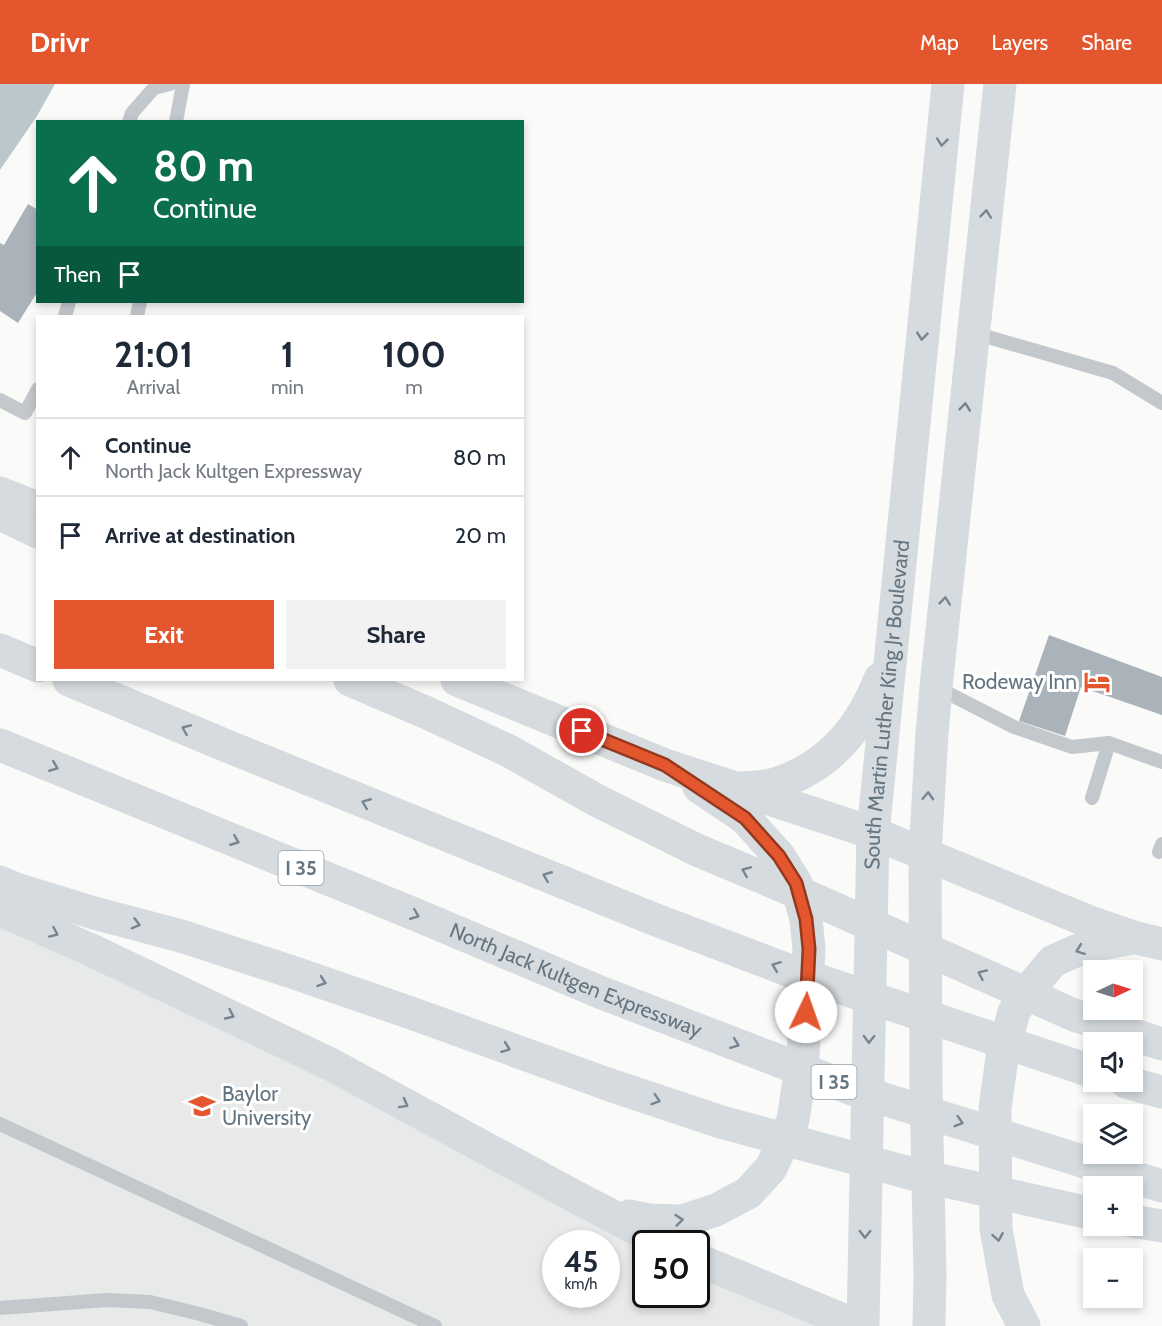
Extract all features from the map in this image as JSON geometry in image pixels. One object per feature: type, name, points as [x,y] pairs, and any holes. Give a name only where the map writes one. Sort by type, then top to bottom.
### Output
[{"type":"main road","name":"South Martin Luther King Jr Boulevard","points":[[863,1326],[873,834],[948,84]]},
{"type":"main road","points":[[929,1326],[925,854],[936,687],[1000,84]]},
{"type":"main road","points":[[2,504],[36,508]]},
{"type":"main road","points":[[2,504],[36,530]]},
{"type":"main road","points":[[0,650],[36,665]]},
{"type":"main road","points":[[736,788],[776,784],[795,777],[840,746],[858,724],[872,699],[890,652]]},
{"type":"main road","points":[[71,681],[601,897],[793,972],[1082,1068]]},
{"type":"main road","points":[[352,681],[507,750],[598,801],[697,850],[1074,1015],[1162,1044]]},
{"type":"main road","points":[[459,681],[665,765],[873,834],[1090,922],[1149,941]]},
{"type":"main road","name":"North Jack Kultgen Expressway","points":[[0,745],[602,993],[855,1090],[1162,1186]]},
{"type":"main road","points":[[601,1210],[648,1220],[682,1221],[716,1210],[748,1193],[771,1168],[793,1120],[804,1055],[809,949],[806,919],[796,883],[779,856],[745,818],[665,765]]},
{"type":"main road","points":[[0,882],[16,889],[181,936],[292,972],[721,1122],[902,1171],[1082,1212]]},
{"type":"main road","points":[[0,910],[89,948],[332,1065],[639,1230]]},
{"type":"main road","points":[[1024,1326],[1008,1295],[996,1229],[995,1108],[1003,1051],[1011,1021],[1023,997],[1053,961],[1084,947],[1149,941]]},
{"type":"main road","points":[[1143,1087],[1162,1092]]},
{"type":"main road","points":[[1143,1223],[1162,1226]]},
{"type":"main road","points":[[710,1265],[858,1326]]},
{"type":"lane","points":[[130,120],[132,113],[154,88],[170,84]]},
{"type":"lane","points":[[176,120],[183,84]]},
{"type":"lane","points":[[974,333],[1113,373],[1162,403]]},
{"type":"lane","points":[[0,400],[25,413],[36,393]]},
{"type":"lane","points":[[936,687],[1014,727],[1072,747],[1109,743],[1162,762]]},
{"type":"lane","points":[[1092,798],[1109,743]]},
{"type":"lane","points":[[0,1124],[435,1326]]},
{"type":"lane","points":[[0,1308],[107,1300],[150,1302],[241,1326]]},
{"type":"shaded area","points":[[0,84],[55,84],[37,116],[0,170]]},
{"type":"shaded area","name":"Baylor University","points":[[0,912],[618,1230],[542,1230],[542,1308],[620,1308],[620,1231],[632,1237],[632,1308],[710,1308],[710,1260],[858,1326],[0,1326]]},
{"type":"building","points":[[28,204],[36,209],[36,294],[18,323],[0,311],[0,243],[4,245]]},
{"type":"building","name":"Rodeway Inn","points":[[1049,635],[1162,677],[1162,715],[1081,687],[1065,736],[1019,721]]},
{"type":"place","name":"Rodeway Inn","points":[[1097,682]]},
{"type":"place","name":"Baylor University","points":[[202,1106]]},
{"type":"route","points":[[582,731],[665,765],[745,818],[779,856],[796,883],[806,919],[809,949],[806,1012]]}]
